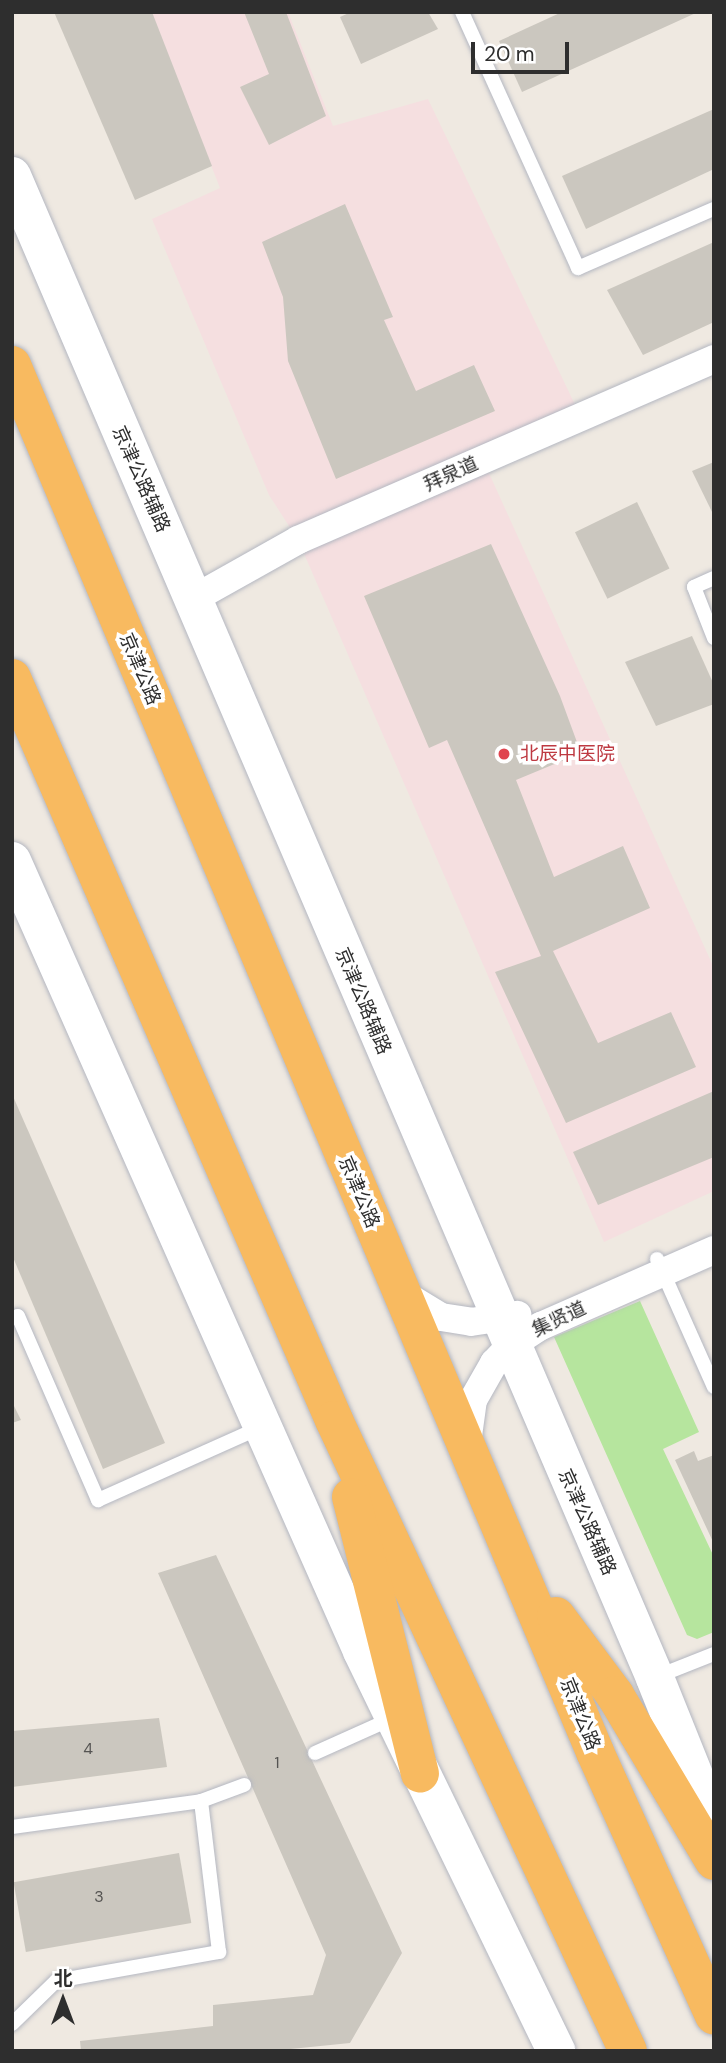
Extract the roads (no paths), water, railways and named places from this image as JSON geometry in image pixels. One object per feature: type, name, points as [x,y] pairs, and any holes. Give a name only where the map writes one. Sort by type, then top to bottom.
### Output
[{"type":"highway","name":"京津公路","points":[[12,365],[400,1292],[516,1558],[595,1752],[714,2015]]},
{"type":"highway","points":[[12,678],[334,1420],[523,1835],[628,2051]]},
{"type":"highway","points":[[334,1420],[383,1639],[420,1774]]},
{"type":"highway","points":[[516,1558],[615,1696],[714,1861]]},
{"type":"main road","name":"京津公路辅路","points":[[12,176],[504,1333],[655,1678],[714,1825]]},
{"type":"main road","points":[[12,861],[393,1718],[556,2051]]},
{"type":"street","name":"拜泉道","points":[[193,599],[298,540],[714,359]]},
{"type":"street","name":"集贤道","points":[[467,1446],[473,1400],[494,1363],[504,1333],[541,1326],[660,1266],[714,1234]]},
{"type":"street","name":"集贤道","points":[[660,1266],[714,1251]]},
{"type":"street","points":[[400,1292],[441,1317],[504,1333]]},
{"type":"lane","points":[[462,12],[578,268],[714,209]]},
{"type":"lane","points":[[714,578],[694,587],[714,638]]},
{"type":"lane","points":[[660,1266],[714,1387]]},
{"type":"lane","points":[[12,1318],[18,1316],[98,1500],[265,1425]]},
{"type":"lane","points":[[655,1678],[714,1654]]},
{"type":"lane","points":[[315,1754],[393,1718]]},
{"type":"lane","points":[[12,1826],[201,1801],[244,1785]]},
{"type":"lane","points":[[12,2025],[56,1981],[219,1952],[201,1801]]},
{"type":"place","name":"北辰中医院","points":[[504,754]]}]
